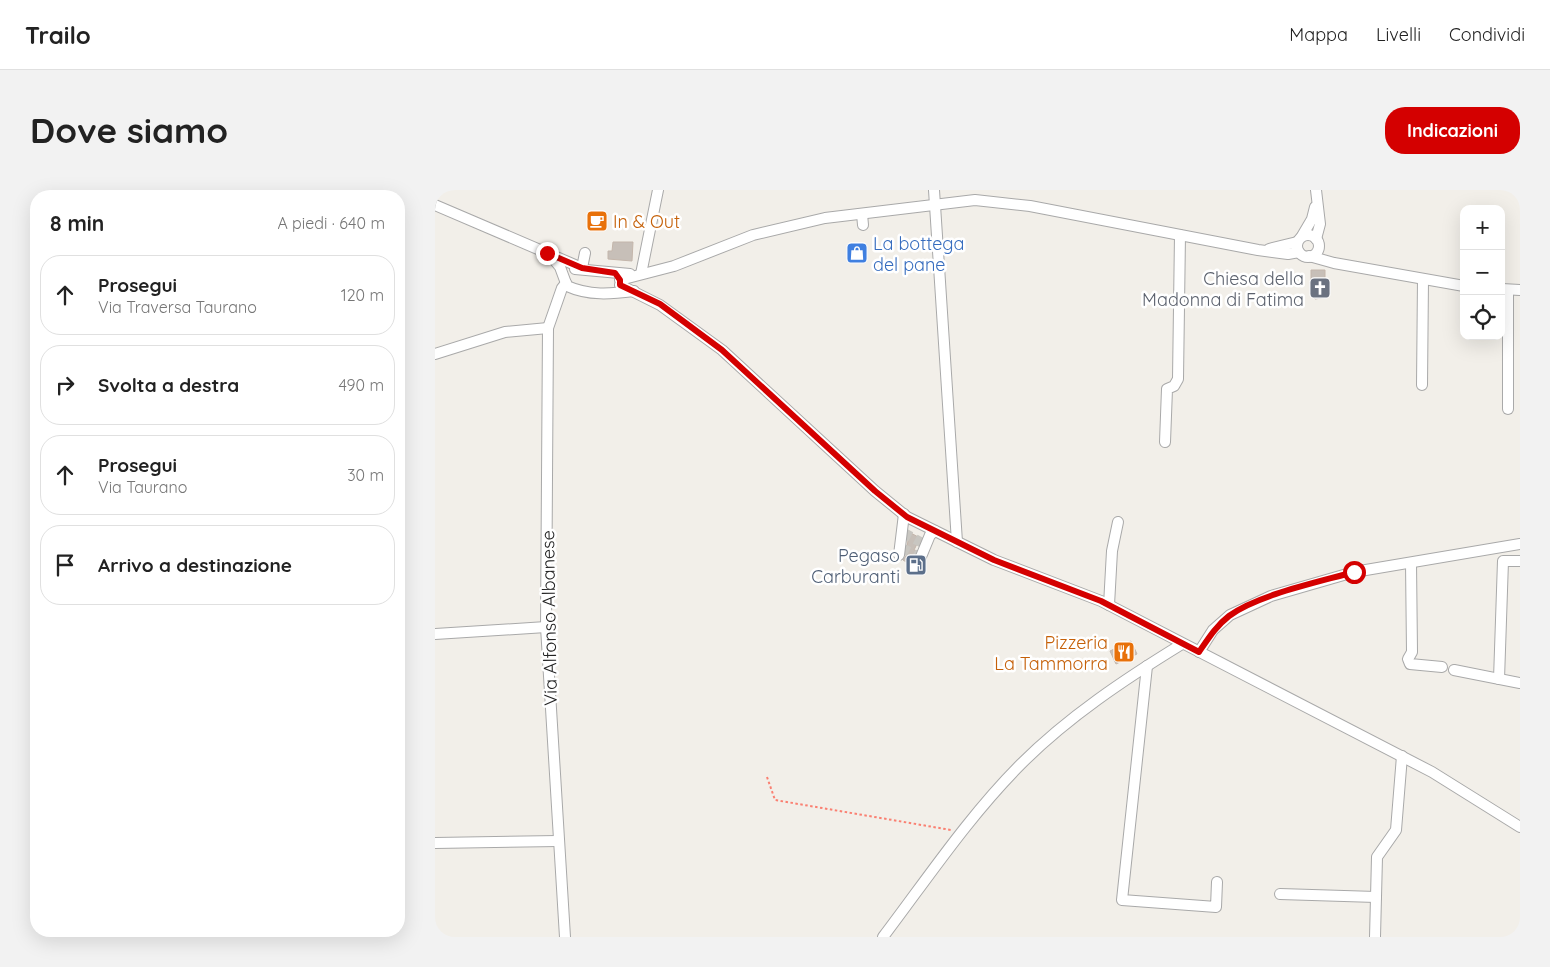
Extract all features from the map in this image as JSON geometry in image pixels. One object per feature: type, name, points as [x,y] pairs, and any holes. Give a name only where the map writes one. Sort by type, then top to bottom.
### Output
[{"type":"street","points":[[637,293],[636,284],[640,274],[658,190]]},
{"type":"street","points":[[934,190],[957,542]]},
{"type":"street","points":[[1309,256],[1317,251],[1320,224],[1317,194]]},
{"type":"street","points":[[1300,244],[1312,219],[1317,194]]},
{"type":"street","points":[[618,279],[673,266],[753,235],[825,218],[975,200],[1030,206],[1258,250],[1300,244],[1310,235],[1334,263]]},
{"type":"street","points":[[435,204],[582,268],[618,279],[637,293],[660,304],[722,350],[904,514],[994,560],[1109,606],[1150,631],[1199,652],[1432,772],[1520,827]]},
{"type":"street","points":[[862,214],[863,225]]},
{"type":"street","points":[[638,234],[649,235]]},
{"type":"street","points":[[1165,442],[1167,388],[1174,386],[1178,379],[1180,235]]},
{"type":"street","points":[[1300,244],[1309,256],[1334,263],[1460,285]]},
{"type":"street","points":[[547,253],[555,260],[565,280],[575,290]]},
{"type":"street","points":[[582,268],[585,253]]},
{"type":"street","points":[[565,280],[567,271],[582,268]]},
{"type":"street","points":[[613,294],[619,290],[618,279]]},
{"type":"street","points":[[1422,385],[1423,279]]},
{"type":"street","name":"Via Alfonso Albanese","points":[[565,280],[548,328],[546,627],[565,937]]},
{"type":"street","points":[[1508,409],[1505,289],[1520,290]]},
{"type":"street","points":[[558,300],[575,290],[613,294],[637,293]]},
{"type":"street","points":[[435,354],[505,332],[548,328]]},
{"type":"street","points":[[899,555],[904,514]]},
{"type":"street","points":[[1109,606],[1112,551],[1118,522]]},
{"type":"street","points":[[918,564],[930,535],[935,531]]},
{"type":"street","points":[[1199,652],[1213,630],[1230,615],[1271,596],[1354,572],[1520,544]]},
{"type":"street","points":[[1499,679],[1503,560],[1520,561]]},
{"type":"street","points":[[1411,562],[1412,652],[1408,658],[1411,664],[1442,667]]},
{"type":"street","points":[[435,634],[546,627]]},
{"type":"street","points":[[883,937],[960,836],[1021,764],[1089,706],[1182,644]]},
{"type":"street","points":[[1147,666],[1122,900],[1216,907],[1217,882]]},
{"type":"street","points":[[1454,670],[1520,683]]},
{"type":"street","points":[[1375,937],[1377,857],[1396,830],[1402,756]]},
{"type":"street","points":[[435,843],[558,841]]},
{"type":"street","points":[[1280,894],[1376,897]]},
{"type":"path","points":[[767,777],[775,800],[960,836]]},
{"type":"building","points":[[613,242],[633,242],[632,261],[608,259],[608,251],[612,251]]},
{"type":"building","name":"Chiesa della Madonna di Fatima","points":[[1311,270],[1325,270],[1325,281],[1329,281],[1328,297],[1315,299],[1311,295]]},
{"type":"building","points":[[909,532],[920,538],[914,550],[916,551],[911,565],[903,560],[906,556]]},
{"type":"building","name":"Pizzeria La Tammorra","points":[[1131,641],[1137,654],[1116,664],[1110,651]]},
{"type":"tunnel","points":[[902,532],[926,545]]},
{"type":"tunnel","points":[[900,547],[921,558]]},
{"type":"place","name":"In & Out","points":[[597,221]]},
{"type":"place","name":"La bottega del pane","points":[[857,253]]},
{"type":"place","name":"Chiesa della Madonna di Fatima","points":[[1320,288]]},
{"type":"place","name":"Pegaso Carburanti","points":[[916,565]]},
{"type":"place","name":"Pizzeria La Tammorra","points":[[1124,652]]},
{"type":"route","points":[[547,253],[582,268],[615,273],[620,280],[620,285],[660,304],[722,350],[830,447],[875,491],[907,517],[994,560],[1101,601],[1199,652],[1213,630],[1230,615],[1271,596],[1354,572]]}]
